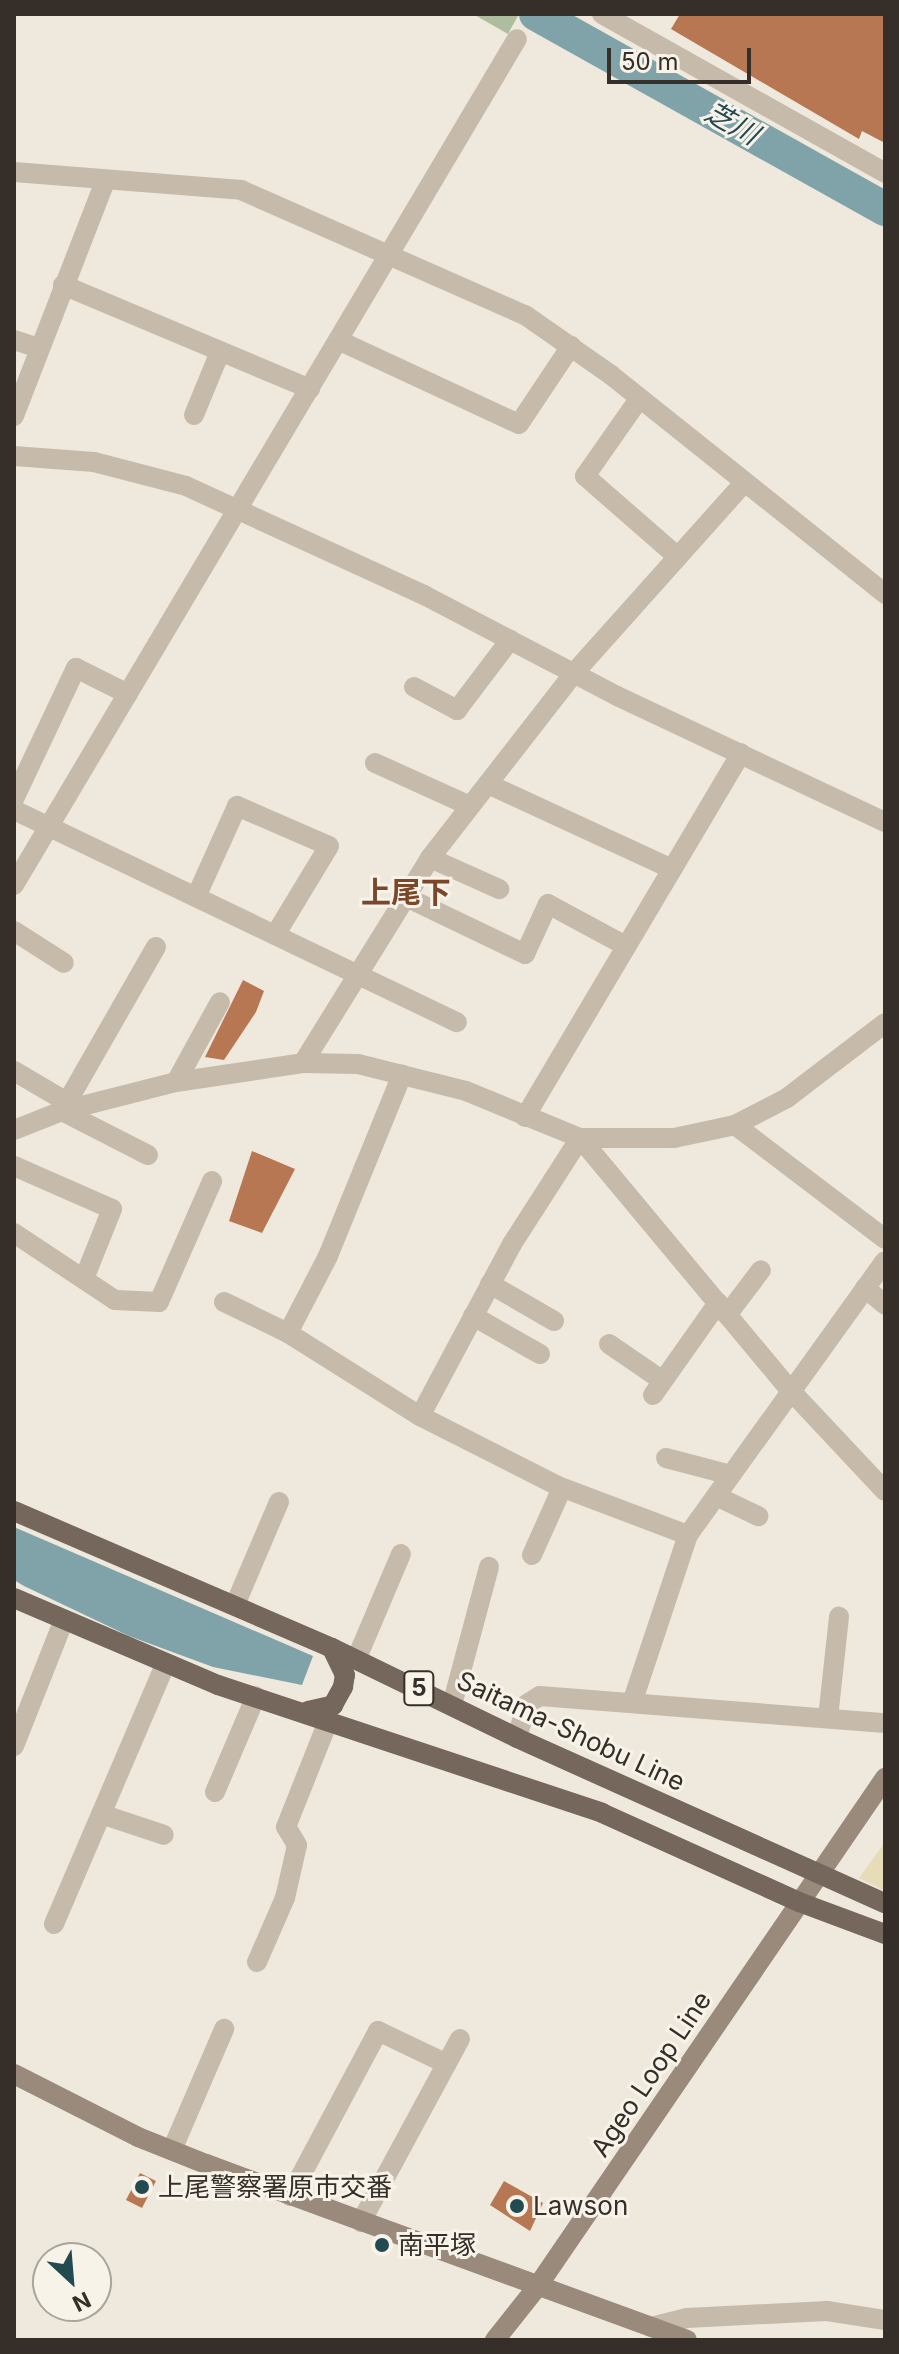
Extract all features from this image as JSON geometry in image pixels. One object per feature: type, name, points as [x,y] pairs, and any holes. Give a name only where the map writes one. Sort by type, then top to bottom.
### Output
[{"type":"main road","name":"Saitama-Shobu Line","points":[[14,1511],[332,1648],[517,1738],[885,1903]]},
{"type":"main road","name":"5","points":[[14,1598],[165,1665],[602,1813],[799,1902],[885,1934]]},
{"type":"main road","points":[[306,1712],[333,1705],[339,1697],[345,1675],[332,1648]]},
{"type":"street","points":[[602,14],[885,173]]},
{"type":"street","points":[[14,885],[240,510],[517,39]]},
{"type":"street","points":[[14,172],[241,190],[525,315],[571,346],[742,485],[885,594]]},
{"type":"street","points":[[14,416],[105,181]]},
{"type":"street","points":[[63,285],[310,389]]},
{"type":"street","points":[[14,340],[39,348]]},
{"type":"street","points":[[340,341],[519,424],[571,346]]},
{"type":"street","points":[[194,415],[220,352]]},
{"type":"street","points":[[639,399],[585,476],[678,557]]},
{"type":"street","points":[[14,456],[137,471],[240,510],[885,822]]},
{"type":"street","points":[[303,1063],[430,858],[574,673],[742,485]]},
{"type":"street","points":[[414,687],[457,710],[510,640]]},
{"type":"street","points":[[14,799],[76,668],[128,694]]},
{"type":"street","points":[[525,1117],[741,753]]},
{"type":"street","points":[[375,763],[470,806]]},
{"type":"street","points":[[488,784],[672,869]]},
{"type":"street","points":[[196,897],[237,806],[329,846],[275,935]]},
{"type":"street","points":[[14,810],[457,1022]]},
{"type":"street","points":[[430,858],[499,889]]},
{"type":"street","points":[[406,897],[525,954],[548,904],[626,946]]},
{"type":"street","points":[[14,931],[64,963]]},
{"type":"street","points":[[64,1107],[156,947]]},
{"type":"street","points":[[176,1082],[220,1002]]},
{"type":"street","points":[[14,1130],[64,1107],[176,1082],[303,1063],[358,1064],[466,1091],[580,1138],[674,1138],[735,1125],[839,1063],[885,1023]]},
{"type":"street","points":[[14,1071],[64,1107],[148,1155]]},
{"type":"street","points":[[288,1333],[328,1256],[402,1075]]},
{"type":"street","points":[[735,1125],[885,1239]]},
{"type":"street","points":[[420,1416],[490,1284],[580,1138]]},
{"type":"street","points":[[580,1138],[791,1391],[885,1491]]},
{"type":"street","points":[[14,1166],[112,1209],[84,1279]]},
{"type":"street","points":[[14,1233],[115,1300],[159,1302],[212,1181]]},
{"type":"street","points":[[633,1700],[688,1535],[885,1261]]},
{"type":"street","points":[[609,1344],[658,1388],[723,1309],[761,1270]]},
{"type":"street","points":[[490,1284],[554,1321]]},
{"type":"street","points":[[865,1288],[885,1305]]},
{"type":"street","points":[[224,1302],[288,1333],[420,1416],[562,1488],[688,1535]]},
{"type":"street","points":[[473,1316],[540,1354]]},
{"type":"street","points":[[666,1458],[731,1475]]},
{"type":"street","points":[[532,1555],[562,1488]]},
{"type":"street","points":[[716,1496],[758,1516]]},
{"type":"street","points":[[235,1605],[279,1502]]},
{"type":"street","points":[[356,1660],[401,1554]]},
{"type":"street","points":[[452,1705],[489,1567]]},
{"type":"street","points":[[828,1718],[839,1617]]},
{"type":"street","points":[[14,1746],[64,1620]]},
{"type":"street","points":[[54,1924],[165,1665]]},
{"type":"street","points":[[215,1792],[256,1696]]},
{"type":"street","points":[[517,1738],[527,1704],[540,1696],[633,1700],[885,1723]]},
{"type":"street","points":[[257,1962],[285,1898],[297,1845],[286,1827],[329,1719]]},
{"type":"street","name":"Ageo Loop Line","points":[[495,2340],[537,2287],[885,1778]]},
{"type":"street","points":[[101,1814],[164,1835]]},
{"type":"street","points":[[172,2150],[224,2029]]},
{"type":"street","points":[[290,2196],[378,2031],[447,2064]]},
{"type":"street","points":[[361,2222],[460,2039]]},
{"type":"street","points":[[14,2074],[172,2150],[687,2340]]},
{"type":"street","points":[[651,2327],[687,2318],[827,2311],[885,2320]]},
{"type":"green space","points":[[473,14],[519,14],[508,34]]},
{"type":"sand","points":[[885,1842],[885,1891],[859,1878]]},
{"type":"water","points":[[14,1527],[313,1656],[302,1685],[213,1667],[129,1636],[24,1586],[14,1580]]},
{"type":"building","points":[[680,14],[885,14],[885,143],[862,131],[859,139],[671,29]]},
{"type":"building","points":[[243,980],[264,991],[256,1012],[224,1060],[205,1057]]},
{"type":"building","points":[[252,1151],[295,1169],[262,1233],[229,1221]]},
{"type":"building","points":[[140,2173],[156,2181],[142,2208],[126,2200]]},
{"type":"building","points":[[504,2181],[543,2203],[530,2231],[490,2205]]},
{"type":"waterway","name":"芝川","points":[[536,14],[885,209]]},
{"type":"place","name":"上尾警察署原市交番","points":[[142,2187]]},
{"type":"place","name":"Lawson","points":[[517,2206]]},
{"type":"place","name":"南平塚","points":[[382,2245]]},
{"type":"district","name":"上尾下","points":[[406,892]]}]
